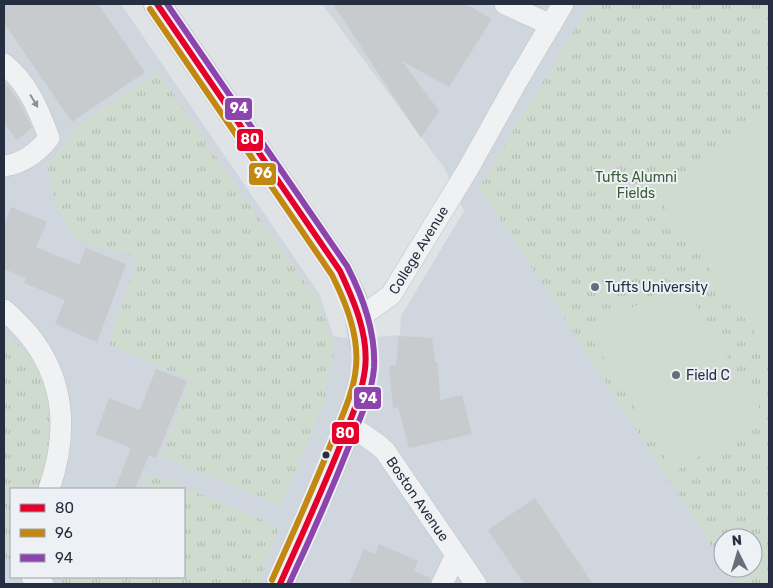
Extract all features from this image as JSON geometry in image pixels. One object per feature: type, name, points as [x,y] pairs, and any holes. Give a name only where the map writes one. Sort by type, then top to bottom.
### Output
[{"type":"main road","points":[[157,4],[340,271],[353,298],[359,318],[366,369],[359,398],[280,584]]},
{"type":"street","points":[[505,4],[551,25]]},
{"type":"street","name":"College Avenue","points":[[359,318],[391,295],[448,204],[563,4]]},
{"type":"street","points":[[4,64],[16,73],[37,106],[49,138],[42,148],[16,165],[4,166]]},
{"type":"street","points":[[4,310],[12,315],[40,350],[53,374],[60,406],[60,437],[57,466],[49,488]]},
{"type":"street","name":"Boston Avenue","points":[[348,424],[386,452],[476,584]]},
{"type":"street","points":[[442,584],[456,555]]},
{"type":"shaded area","name":"Tufts University","points":[[4,4],[121,4],[320,295],[333,336],[350,339],[400,335],[401,316],[464,211],[445,169],[322,4],[769,4],[769,584],[4,584]]},
{"type":"green space","name":"Tufts Alumni Fields","points":[[590,4],[769,4],[769,584],[737,584],[733,578],[763,578],[763,528],[713,528],[713,548],[479,187]]},
{"type":"green space","points":[[158,71],[241,193],[317,298],[335,347],[323,405],[281,506],[161,456],[191,380],[108,344],[138,258],[75,240],[55,201],[47,165],[67,141],[72,130]]},
{"type":"green space","points":[[769,111],[769,350],[764,346],[656,193]]},
{"type":"green space","name":"Field C","points":[[680,279],[764,416],[674,472],[589,334]]},
{"type":"green space","points":[[4,332],[29,356],[45,386],[54,437],[56,488],[10,488],[10,559],[4,561]]},
{"type":"green space","points":[[150,473],[279,527],[259,584],[61,584],[63,578],[185,578],[185,488],[144,488]]},
{"type":"building","points":[[4,4],[98,4],[145,72],[72,122],[4,23]]},
{"type":"building","points":[[333,4],[466,4],[492,19],[449,87],[402,61],[439,111],[421,138]]},
{"type":"building","points":[[4,81],[20,103],[32,128],[17,140],[4,124]]},
{"type":"building","points":[[11,207],[47,222],[36,247],[79,265],[86,248],[126,264],[97,342],[55,324],[65,300],[24,283],[26,278],[4,269],[4,225]]},
{"type":"building","points":[[399,336],[432,338],[435,361],[438,363],[440,400],[462,395],[472,434],[409,448],[398,407],[393,408],[389,366],[396,365]]},
{"type":"building","points":[[156,369],[187,381],[156,458],[149,455],[135,488],[115,488],[131,448],[96,434],[109,398],[140,410]]},
{"type":"building","points":[[535,498],[593,584],[524,584],[488,530]]},
{"type":"building","points":[[379,544],[418,561],[414,571],[431,578],[430,584],[349,584],[364,549],[375,554]]},
{"type":"transit line","name":"80","points":[[157,4],[340,271],[363,331],[366,356],[364,378],[359,397],[327,477],[280,584]]},
{"type":"transit line","name":"94","points":[[167,4],[347,266],[363,302],[371,328],[374,368],[368,396],[329,495],[289,584]]},
{"type":"transit line","name":"96","points":[[150,9],[332,275],[347,308],[353,331],[356,367],[351,394],[304,509],[272,580]]},
{"type":"place","name":"Tufts University","points":[[595,287]]},
{"type":"place","name":"Field C","points":[[676,375]]}]
